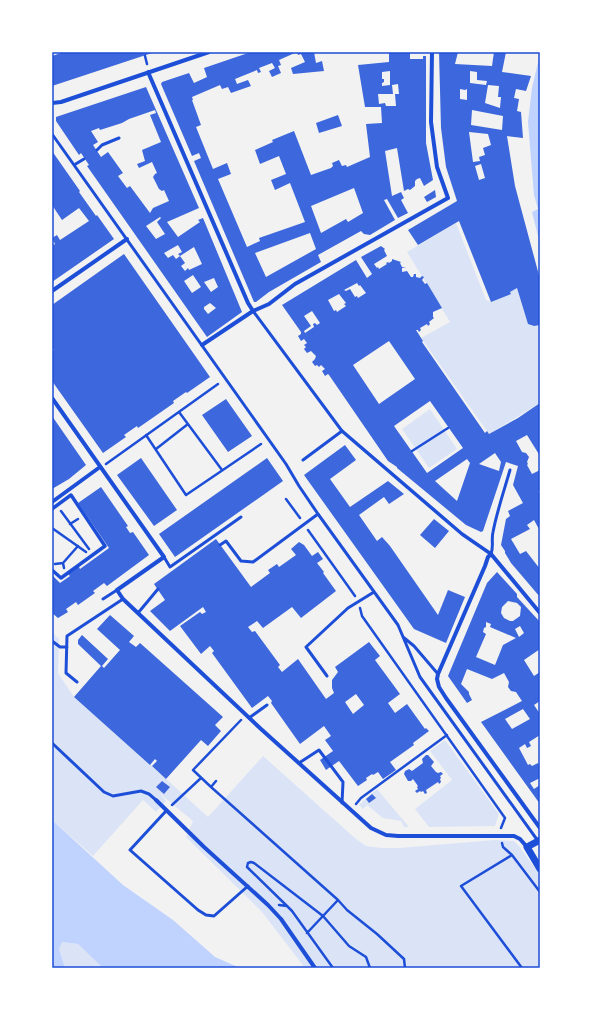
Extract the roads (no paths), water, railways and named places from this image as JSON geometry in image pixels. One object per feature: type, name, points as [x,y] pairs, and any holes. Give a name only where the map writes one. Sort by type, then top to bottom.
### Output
[{"type":"street","points":[[52,104],[210,52]]},
{"type":"street","points":[[202,345],[253,312],[269,304],[295,284],[448,198],[437,167],[431,122],[432,52]]},
{"type":"street","points":[[148,72],[253,312]]},
{"type":"street","points":[[52,291],[127,239]]},
{"type":"street","points":[[52,398],[164,558],[117,590],[123,599],[247,716],[376,832],[398,836],[514,836],[520,839],[527,847],[540,869]]},
{"type":"street","points":[[342,431],[462,534],[491,554],[540,613]]},
{"type":"street","points":[[52,502],[100,467]]},
{"type":"street","points":[[52,509],[71,495],[105,546],[61,578],[52,570]]},
{"type":"street","points":[[491,554],[488,557],[437,679],[439,688],[540,828]]},
{"type":"street","points":[[156,800],[268,905],[281,919],[315,968]]},
{"type":"street","points":[[527,847],[539,842]]},
{"type":"lane","points":[[52,134],[286,464],[318,514],[398,625],[420,676],[539,842]]},
{"type":"lane","points":[[97,150],[102,145],[119,138]]},
{"type":"lane","points":[[74,165],[84,159]]},
{"type":"lane","points":[[253,312],[342,431],[303,460]]},
{"type":"lane","points":[[491,554],[493,548],[492,536],[496,517],[510,470]]},
{"type":"lane","points":[[220,545],[226,541],[241,561],[253,562],[318,514]]},
{"type":"lane","points":[[164,558],[170,567],[241,517]]},
{"type":"lane","points":[[138,613],[158,589]]},
{"type":"lane","points":[[103,599],[117,590]]},
{"type":"lane","points":[[327,676],[306,647],[348,608],[374,592]]},
{"type":"lane","points":[[76,682],[66,673],[67,636],[123,599]]},
{"type":"lane","points":[[402,636],[414,646],[438,674]]},
{"type":"lane","points":[[52,641],[60,647],[67,647]]},
{"type":"lane","points":[[247,716],[267,705]]},
{"type":"lane","points":[[52,743],[104,792],[113,796],[141,791],[149,794],[156,800]]},
{"type":"lane","points":[[299,763],[319,750],[343,782],[342,803]]},
{"type":"lane","points":[[166,811],[130,850],[198,910],[206,915],[214,916],[248,886]]},
{"type":"water","points":[[540,54],[540,244],[532,212],[538,209],[534,195],[528,122],[532,88]]},
{"type":"water","points":[[52,820],[123,885],[173,920],[215,957],[240,968],[103,968],[78,944],[62,942],[59,949],[65,968],[52,968]]}]
